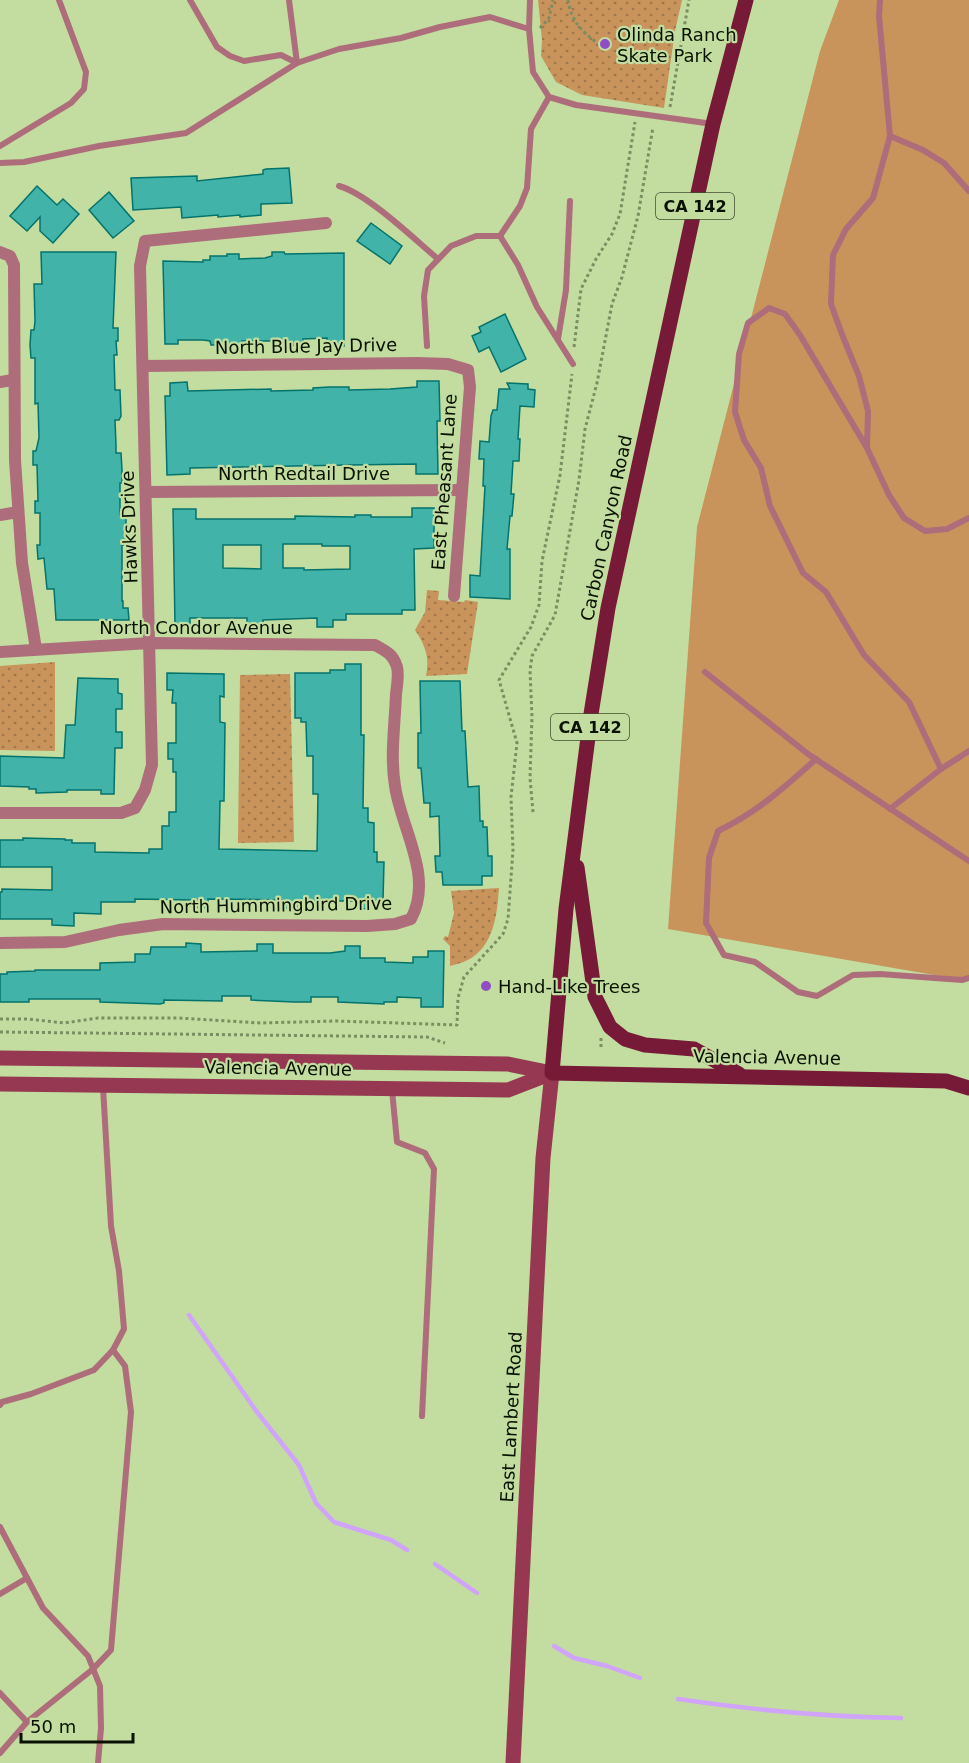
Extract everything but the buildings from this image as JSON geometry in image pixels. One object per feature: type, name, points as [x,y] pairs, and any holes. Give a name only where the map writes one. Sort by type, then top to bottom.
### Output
[{"type":"main road","name":"Carbon Canyon Road","points":[[552,1073],[566,909],[591,714],[608,608],[713,124],[746,0]]},
{"type":"main road","name":"CA 142","points":[[574,846],[595,997],[610,1027],[625,1039],[645,1044],[694,1049],[742,1076]]},
{"type":"main road","name":"Valencia Avenue","points":[[552,1073],[946,1081],[969,1076]]},
{"type":"main road","name":"Valencia Avenue","points":[[946,1081],[969,1088]]},
{"type":"street","name":"Hawks Drive","points":[[0,813],[121,813],[135,808],[146,790],[152,765],[140,266],[145,241],[326,223]]},
{"type":"street","points":[[5,254],[14,265],[13,380],[18,512],[22,563],[36,649]]},
{"type":"street","name":"North Blue Jay Drive","points":[[143,366],[417,363],[448,364],[468,370]]},
{"type":"street","name":"East Pheasant Lane","points":[[454,597],[470,387],[468,370]]},
{"type":"street","points":[[0,381],[13,380]]},
{"type":"street","name":"North Redtail Drive","points":[[147,492],[462,490]]},
{"type":"street","points":[[0,515],[18,512]]},
{"type":"street","name":"North Condor Avenue","points":[[0,652],[150,643],[375,645],[390,653],[398,668],[393,767],[395,786],[417,862],[417,907],[411,919]]},
{"type":"street","name":"North Hummingbird Drive","points":[[0,943],[65,942],[119,930],[163,924],[367,926],[395,924],[411,919]]},
{"type":"street","name":"Valencia Avenue","points":[[0,1058],[508,1064],[552,1073]]},
{"type":"street","name":"Valencia Avenue","points":[[0,1084],[508,1090],[552,1073]]},
{"type":"street","name":"East Lambert Road","points":[[513,1763],[543,1158],[552,1073]]},
{"type":"lane","points":[[0,146],[71,103],[84,89],[86,72],[58,0]]},
{"type":"lane","points":[[190,0],[217,47],[230,56],[244,61],[281,55],[297,63]]},
{"type":"lane","points":[[289,0],[297,63]]},
{"type":"lane","points":[[530,0],[529,29],[533,72],[549,97],[576,105],[713,124]]},
{"type":"lane","points":[[867,448],[868,411],[859,376],[831,304],[833,255],[846,229],[873,198],[890,136],[879,16],[880,0]]},
{"type":"lane","points":[[0,164],[24,162],[99,146],[186,133],[297,63],[339,50],[490,17],[529,29]]},
{"type":"lane","points":[[500,236],[520,206],[527,188],[531,129],[549,97]]},
{"type":"lane","points":[[890,136],[923,150],[944,163],[969,191]]},
{"type":"lane","points":[[339,186],[350,189],[367,200],[438,259]]},
{"type":"lane","points":[[558,340],[566,290],[570,201]]},
{"type":"lane","points":[[427,346],[424,296],[428,270],[451,246],[476,236],[500,236]]},
{"type":"lane","points":[[500,236],[518,265],[537,307],[573,364]]},
{"type":"lane","points":[[941,769],[909,702],[864,655],[826,592],[803,573],[770,506],[761,468],[744,440],[735,412],[739,354],[748,323],[769,308],[785,315],[800,335],[867,448],[889,495],[904,518],[925,531],[947,528],[969,518]]},
{"type":"lane","points":[[705,672],[816,759],[969,861]]},
{"type":"lane","points":[[890,809],[941,769],[969,752]]},
{"type":"lane","points":[[816,759],[777,795],[740,821],[718,831],[709,858],[706,923],[724,955],[755,962],[798,992],[817,996],[853,975],[880,974],[962,980],[969,978]]},
{"type":"lane","points":[[1,1402],[31,1394],[94,1370],[112,1350],[124,1329],[119,1271],[111,1226],[103,1085]]},
{"type":"lane","points":[[392,1089],[397,1142],[425,1153],[434,1169],[422,1416]]},
{"type":"lane","points":[[0,1753],[27,1722],[93,1669],[111,1650],[131,1412],[125,1366],[112,1350]]},
{"type":"lane","points":[[0,1527],[43,1608],[88,1656],[100,1686],[101,1728],[98,1763]]},
{"type":"lane","points":[[0,1594],[27,1578]]},
{"type":"lane","points":[[0,1694],[27,1722]]},
{"type":"path","points":[[529,29],[541,28],[549,18],[553,0]]},
{"type":"path","points":[[568,0],[575,22],[596,42]]},
{"type":"path","points":[[668,118],[689,0]]},
{"type":"path","points":[[0,1019],[64,1023],[98,1018],[179,1018],[260,1023],[337,1021],[457,1025],[458,998],[464,977],[503,934],[508,919],[513,850],[511,797],[517,742],[499,680],[531,627],[539,605],[543,561],[566,432],[575,325],[581,289],[612,234],[620,214],[636,113]]},
{"type":"path","points":[[533,812],[530,778],[532,656],[555,615],[579,480],[585,429],[597,383],[612,304],[622,277],[638,216],[655,116]]},
{"type":"path","points":[[0,1032],[427,1037],[445,1043]]},
{"type":"shaded area","points":[[538,0],[682,0],[675,31],[664,108],[582,95],[556,82],[541,56],[542,40]]},
{"type":"shaded area","points":[[839,0],[969,0],[969,981],[668,929],[697,527],[820,51]]},
{"type":"shaded area","points":[[427,590],[439,591],[438,600],[478,602],[467,674],[426,676],[426,652],[415,630],[425,612]]},
{"type":"shaded area","points":[[55,662],[55,751],[0,750],[0,666]]},
{"type":"shaded area","points":[[290,674],[294,842],[238,843],[240,675]]},
{"type":"shaded area","points":[[499,888],[493,929],[484,947],[468,960],[450,966],[450,946],[443,939],[445,936],[448,937],[454,913],[451,891]]},
{"type":"waterway","points":[[189,1315],[257,1412],[299,1465],[316,1503],[334,1522],[391,1540],[407,1550]]},
{"type":"waterway","points":[[435,1564],[477,1593]]},
{"type":"waterway","points":[[554,1646],[574,1658],[607,1666],[640,1678]]},
{"type":"waterway","points":[[678,1699],[789,1712],[901,1718]]},
{"type":"place","name":"Olinda Ranch Skate Park","points":[[605,44]]},
{"type":"place","name":"Hand-Like Trees","points":[[486,986]]}]
